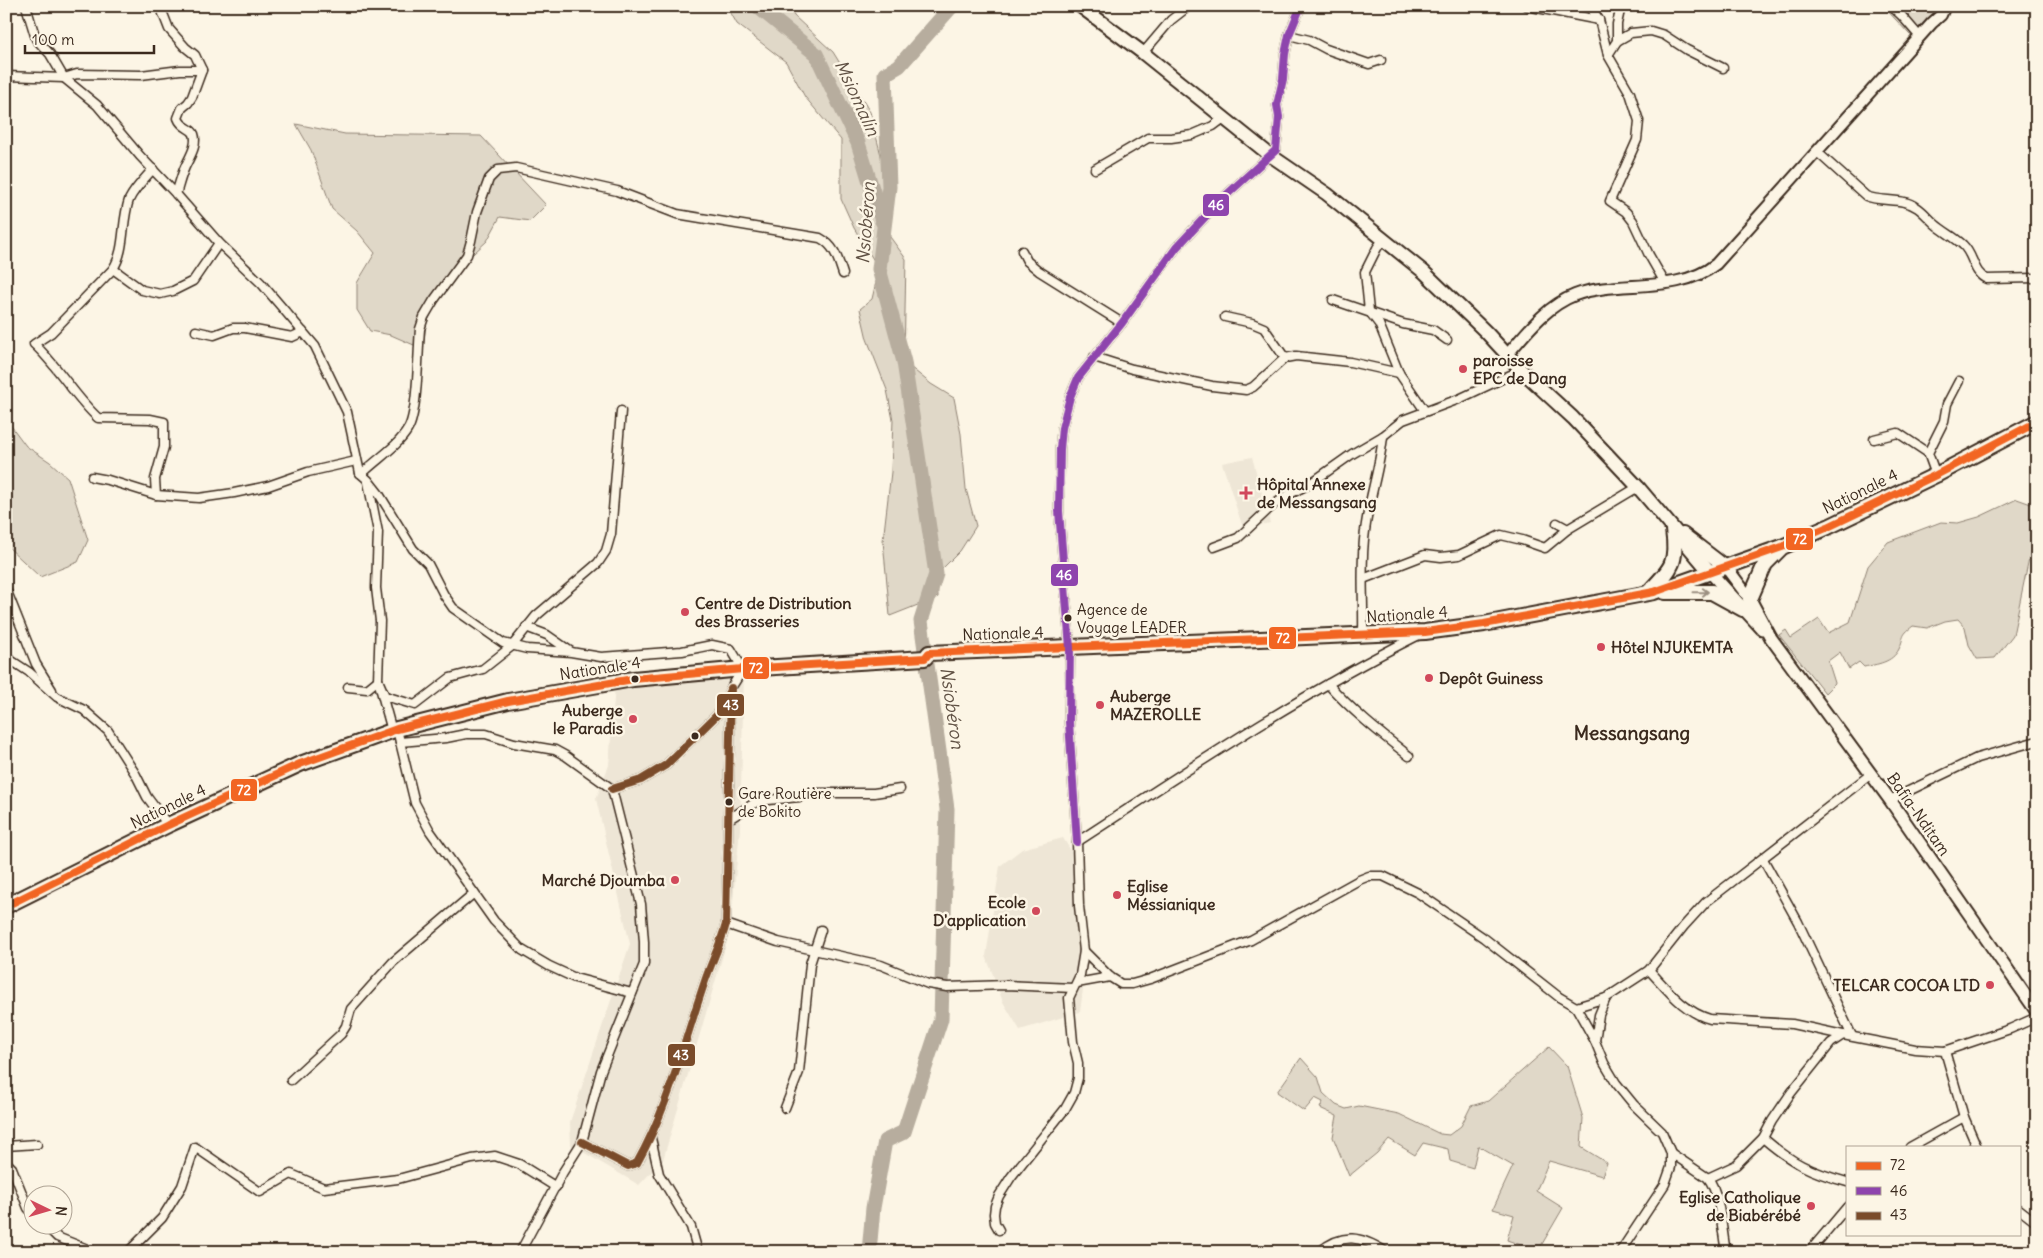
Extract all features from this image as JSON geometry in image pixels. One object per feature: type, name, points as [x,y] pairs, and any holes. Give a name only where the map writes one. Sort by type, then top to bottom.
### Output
[{"type":"highway","name":"Nationale 4","points":[[6,906],[168,825],[300,764],[508,702],[633,679],[743,670],[927,656],[1070,648],[1425,632],[1484,624],[1651,593],[1726,567],[1782,546],[1936,475],[2037,422]]},
{"type":"highway","points":[[1651,593],[1675,558],[1671,527]]},
{"type":"highway","points":[[1651,593],[1712,592],[1747,604],[1765,564],[1782,546]]},
{"type":"main road","points":[[1080,6],[1225,117],[1270,155],[1327,194],[1424,272],[1521,370],[1573,418],[1638,487],[1710,572],[1747,604]]},
{"type":"main road","points":[[1671,527],[1726,567],[1747,604]]},
{"type":"main road","name":"Bafia-Nditam","points":[[1747,604],[1890,800],[2037,1012]]},
{"type":"street","points":[[26,6],[36,39],[50,54],[64,78],[97,105],[140,156],[219,243],[260,283],[303,332],[321,356],[347,412],[360,473],[368,480],[405,538],[428,564],[453,608],[487,633],[512,646],[601,657],[682,651],[712,645],[731,649],[743,670],[717,715],[666,765],[641,780],[612,789]]},
{"type":"street","points":[[160,6],[169,29],[195,55],[202,70],[192,96],[182,108],[178,118],[181,125],[192,132],[194,136],[192,153],[185,166],[176,194]]},
{"type":"street","points":[[1143,53],[1171,20],[1189,6]]},
{"type":"street","points":[[999,1230],[995,1223],[994,1206],[999,1196],[1011,1177],[1065,1109],[1074,1093],[1079,1071],[1069,1015],[1068,998],[1080,975],[1084,951],[1079,906],[1069,722],[1070,648],[1059,511],[1062,428],[1070,397],[1078,378],[1122,323],[1176,248],[1200,220],[1276,150],[1279,117],[1277,105],[1289,35],[1301,6]]},
{"type":"street","points":[[1528,6],[1599,20]]},
{"type":"street","points":[[1590,6],[1599,20],[1608,55],[1630,93],[1639,121],[1637,140],[1610,201],[1634,220],[1648,255],[1665,282]]},
{"type":"street","points":[[1617,41],[1617,24],[1621,6]]},
{"type":"street","points":[[1891,6],[1920,37]]},
{"type":"street","points":[[1507,355],[1551,308],[1574,295],[1593,290],[1665,282],[1695,276],[1716,264],[1767,210],[1816,151],[1941,15],[1945,6]]},
{"type":"street","points":[[1608,55],[1617,41],[1631,33],[1652,31],[1664,35],[1687,50],[1723,68]]},
{"type":"street","points":[[1289,35],[1309,40],[1326,49],[1369,64],[1381,60]]},
{"type":"street","points":[[6,76],[64,78],[77,74],[141,75],[202,70]]},
{"type":"street","points":[[1095,169],[1148,138],[1172,138],[1192,135],[1213,126],[1225,117]]},
{"type":"street","points":[[1816,151],[1866,196],[1873,199],[1904,202],[1918,207],[1935,224],[1965,247],[1972,255],[1978,274],[1982,278],[2037,278]]},
{"type":"street","points":[[360,473],[366,470],[402,438],[409,428],[414,413],[420,329],[424,317],[467,255],[477,212],[486,187],[489,179],[498,170],[516,168],[617,191],[677,214],[820,238],[829,243],[834,250],[843,274]]},
{"type":"street","points":[[153,169],[129,200],[122,245],[113,269],[52,332],[34,344],[49,358],[84,406],[98,418],[150,419],[164,422],[164,447],[156,479],[156,495]]},
{"type":"street","points":[[1383,240],[1365,272],[1369,311],[1379,324],[1400,373],[1425,411]]},
{"type":"street","points":[[113,269],[142,290],[160,294],[173,291],[193,281],[219,243]]},
{"type":"street","points":[[1022,251],[1027,261],[1039,271],[1122,323]]},
{"type":"street","points":[[1333,300],[1403,324],[1433,330],[1447,340]]},
{"type":"street","points":[[1225,317],[1252,323],[1264,328],[1285,358]]},
{"type":"street","points":[[196,331],[214,335],[233,328],[245,328],[292,337],[303,332]]},
{"type":"street","points":[[1094,357],[1132,369],[1212,386],[1246,390],[1285,358],[1296,356],[1350,362],[1400,373]]},
{"type":"street","points":[[1214,547],[1238,538],[1272,506],[1383,436],[1396,424],[1459,399],[1521,370]]},
{"type":"street","points":[[1928,453],[1944,421],[1947,404],[1958,381]]},
{"type":"street","points":[[378,680],[386,696],[415,705],[450,678],[482,669],[512,646],[536,616],[598,563],[606,551],[611,534],[622,411]]},
{"type":"street","points":[[1874,439],[1898,432],[1928,453],[1936,475]]},
{"type":"street","points":[[1363,635],[1365,530],[1377,478],[1383,436]]},
{"type":"street","points":[[92,477],[156,495],[199,498],[268,486],[308,472],[356,461]]},
{"type":"street","points":[[368,480],[378,532],[376,588],[380,621],[378,680],[397,734],[415,804],[430,831],[474,894],[494,921],[522,950],[549,966],[575,978],[632,992]]},
{"type":"street","points":[[1363,579],[1425,554],[1441,557],[1459,555],[1501,535],[1544,548],[1568,529],[1638,487]]},
{"type":"street","points":[[1558,523],[1568,529]]},
{"type":"street","points":[[6,589],[36,664],[57,697]]},
{"type":"street","points":[[526,627],[547,636],[571,652]]},
{"type":"street","points":[[1077,842],[1236,740],[1328,684],[1425,632]]},
{"type":"street","points":[[6,657],[29,672],[57,697],[84,710],[108,731],[136,775],[147,797],[168,825]]},
{"type":"street","points":[[348,687],[367,689],[378,680]]},
{"type":"street","points":[[1328,684],[1368,724],[1408,756]]},
{"type":"street","points":[[582,1142],[628,1166],[637,1163],[651,1138],[662,1111],[705,979],[726,924],[731,688]]},
{"type":"street","points":[[397,734],[446,738],[466,734],[486,734],[514,743],[555,750],[566,756],[612,789],[641,904],[644,964],[601,1071],[582,1142],[572,1156],[520,1252]]},
{"type":"street","points":[[1890,800],[1977,758],[2037,741]]},
{"type":"street","points":[[1576,1007],[1606,998],[1649,970],[1706,902],[1871,774]]},
{"type":"street","points":[[729,819],[758,801],[799,797],[808,793],[874,793],[900,789]]},
{"type":"street","points":[[1763,859],[1798,922],[1852,1036]]},
{"type":"street","points":[[1084,951],[1110,978],[1121,984],[1132,984],[1150,979],[1259,936],[1369,876],[1383,876],[1418,893],[1484,938],[1576,1007],[1616,1083],[1634,1105],[1662,1132],[1671,1153],[1671,1167],[1665,1184],[1620,1252]]},
{"type":"street","points":[[292,1080],[341,1034],[346,1026],[351,1009],[393,962],[474,894]]},
{"type":"street","points":[[726,924],[778,942],[881,966],[928,984],[947,987],[1006,985],[1075,986],[1110,978]]},
{"type":"street","points":[[785,1108],[799,1072],[810,964],[821,930]]},
{"type":"street","points":[[1649,970],[1687,1009],[1698,1016],[1710,1019],[1792,1024],[1915,1049],[1945,1051],[2010,1029],[2037,1017]]},
{"type":"street","points":[[1595,1041],[1600,1015],[1606,998]]},
{"type":"street","points":[[1708,1178],[1736,1165],[1763,1138],[1791,1093],[1831,1043],[1843,1035]]},
{"type":"street","points":[[1945,1051],[1964,1117],[1977,1146]]},
{"type":"street","points":[[1912,1146],[1964,1117]]},
{"type":"street","points":[[651,1138],[659,1174],[691,1227],[698,1252]]},
{"type":"street","points":[[1763,1138],[1785,1157],[1803,1167],[1846,1182]]},
{"type":"street","points":[[6,1146],[37,1144]]},
{"type":"street","points":[[128,1252],[162,1218],[182,1186],[195,1147],[260,1192],[291,1174],[324,1188],[398,1179],[472,1159],[495,1156],[519,1164],[556,1187]]},
{"type":"street","points":[[1671,1153],[1708,1178],[1714,1189],[1726,1252]]},
{"type":"street","points":[[6,1162],[12,1168],[22,1193]]},
{"type":"street","points":[[1809,1252],[1846,1208]]},
{"type":"street","points":[[2020,1210],[2037,1223]]},
{"type":"street","points":[[57,1236],[95,1252]]},
{"type":"street","points":[[1319,1252],[1335,1240],[1346,1237],[1362,1240],[1386,1252]]},
{"type":"shaded area","points":[[727,6],[789,6],[794,16],[833,52],[870,112],[889,187],[885,230],[906,259],[904,362],[931,384],[954,398],[961,434],[966,489],[976,526],[960,551],[937,574],[938,597],[890,616],[883,541],[891,472],[893,420],[887,390],[867,339],[860,309],[872,299],[879,269],[854,228],[841,199],[841,140],[805,97],[786,62],[737,24]]},
{"type":"shaded area","points":[[1883,6],[1948,6],[1926,36],[1910,35]]},
{"type":"shaded area","points":[[296,124],[345,134],[481,136],[546,205],[530,221],[500,217],[487,241],[449,276],[426,325],[423,349],[391,335],[370,331],[357,310],[357,283],[375,253],[357,231],[332,209],[311,150]]},
{"type":"shaded area","points":[[6,419],[26,446],[50,462],[68,478],[88,540],[78,562],[40,577],[6,545]]},
{"type":"shaded area","name":"Hôpital Annexe de Messangsang","points":[[1252,457],[1270,523],[1243,528],[1222,463]]},
{"type":"shaded area","points":[[2017,499],[2031,504],[2037,501],[2037,533],[2034,534],[2013,635],[1995,658],[1977,659],[1969,645],[1965,627],[1958,619],[1945,621],[1927,628],[1913,626],[1904,634],[1896,654],[1884,662],[1864,667],[1859,662],[1849,669],[1840,652],[1828,661],[1835,683],[1825,693],[1779,635],[1786,630],[1791,638],[1819,619],[1828,633],[1850,622],[1868,566],[1888,542],[1941,522],[1958,523],[1979,517]]},
{"type":"shaded area","name":"Marché Djoumba","points":[[744,672],[740,829],[730,931],[663,1160],[639,1185],[571,1145],[570,1122],[630,944],[596,799],[609,765],[615,685]]},
{"type":"shaded area","name":"Ecole D'application","points":[[1063,838],[1073,854],[1085,973],[1080,1012],[1020,1030],[1003,1002],[986,956],[1000,866],[1022,849]]},
{"type":"shaded area","points":[[1549,1047],[1567,1066],[1583,1118],[1581,1147],[1607,1163],[1602,1176],[1549,1161],[1536,1191],[1563,1208],[1538,1251],[1507,1240],[1514,1215],[1493,1209],[1513,1166],[1478,1146],[1473,1168],[1450,1161],[1448,1149],[1423,1143],[1415,1155],[1389,1139],[1377,1153],[1349,1176],[1333,1137],[1337,1116],[1320,1108],[1323,1102],[1315,1098],[1304,1111],[1277,1092],[1301,1058],[1318,1077],[1323,1093],[1336,1105],[1346,1109],[1359,1106],[1399,1114],[1440,1134],[1449,1135],[1461,1126],[1471,1106],[1488,1101]]},
{"type":"waterway","name":"Msiomalin","points":[[757,6],[816,54],[858,143],[882,221]]},
{"type":"waterway","name":"Nsiobéron","points":[[869,1252],[873,1208],[885,1141],[904,1132],[941,1019],[947,809],[921,621],[936,574],[904,362],[879,269],[889,187],[885,74],[899,66],[952,6]]},
{"type":"transit line","name":"46","points":[[1077,842],[1069,722],[1070,648],[1059,511],[1062,428],[1070,397],[1078,378],[1122,323],[1176,248],[1222,199],[1276,150],[1279,117],[1277,105],[1283,79],[1285,54],[1289,35],[1301,6]]},
{"type":"transit line","name":"72","points":[[6,906],[168,825],[300,764],[397,729],[508,701],[633,679],[743,669],[925,658],[929,653],[1425,632],[1484,624],[1654,592],[1782,547],[1936,475],[2037,422]]},
{"type":"transit line","name":"43","points":[[582,1142],[628,1166],[637,1163],[667,1096],[705,981],[724,931],[726,924],[731,688],[717,715],[666,765],[641,780],[612,789]]},
{"type":"place","name":"paroisse EPC de Dang","points":[[1463,369]]},
{"type":"place","name":"Hôpital Annexe de Messangsang","points":[[1246,493]]},
{"type":"place","name":"Centre de Distribution des Brasseries","points":[[685,612]]},
{"type":"place","name":"Agence de Voyage LEADER","points":[[1068,618]]},
{"type":"place","name":"Hôtel NJUKEMTA","points":[[1601,647]]},
{"type":"place","name":"Depôt Guiness","points":[[1429,678]]},
{"type":"place","name":"Auberge MAZEROLLE","points":[[1100,705]]},
{"type":"place","name":"Auberge le Paradis","points":[[633,719]]},
{"type":"place","name":"Gare Routière de Bokito","points":[[729,802]]},
{"type":"place","name":"Marché Djoumba","points":[[675,880]]},
{"type":"place","name":"Eglise Méssianique","points":[[1117,895]]},
{"type":"place","name":"Ecole D'application","points":[[1036,911]]},
{"type":"place","name":"TELCAR COCOA LTD","points":[[1990,985]]},
{"type":"place","name":"Eglise Catholique de Biabérébé","points":[[1811,1206]]},
{"type":"district","name":"Messangsang","points":[[1632,733]]}]
